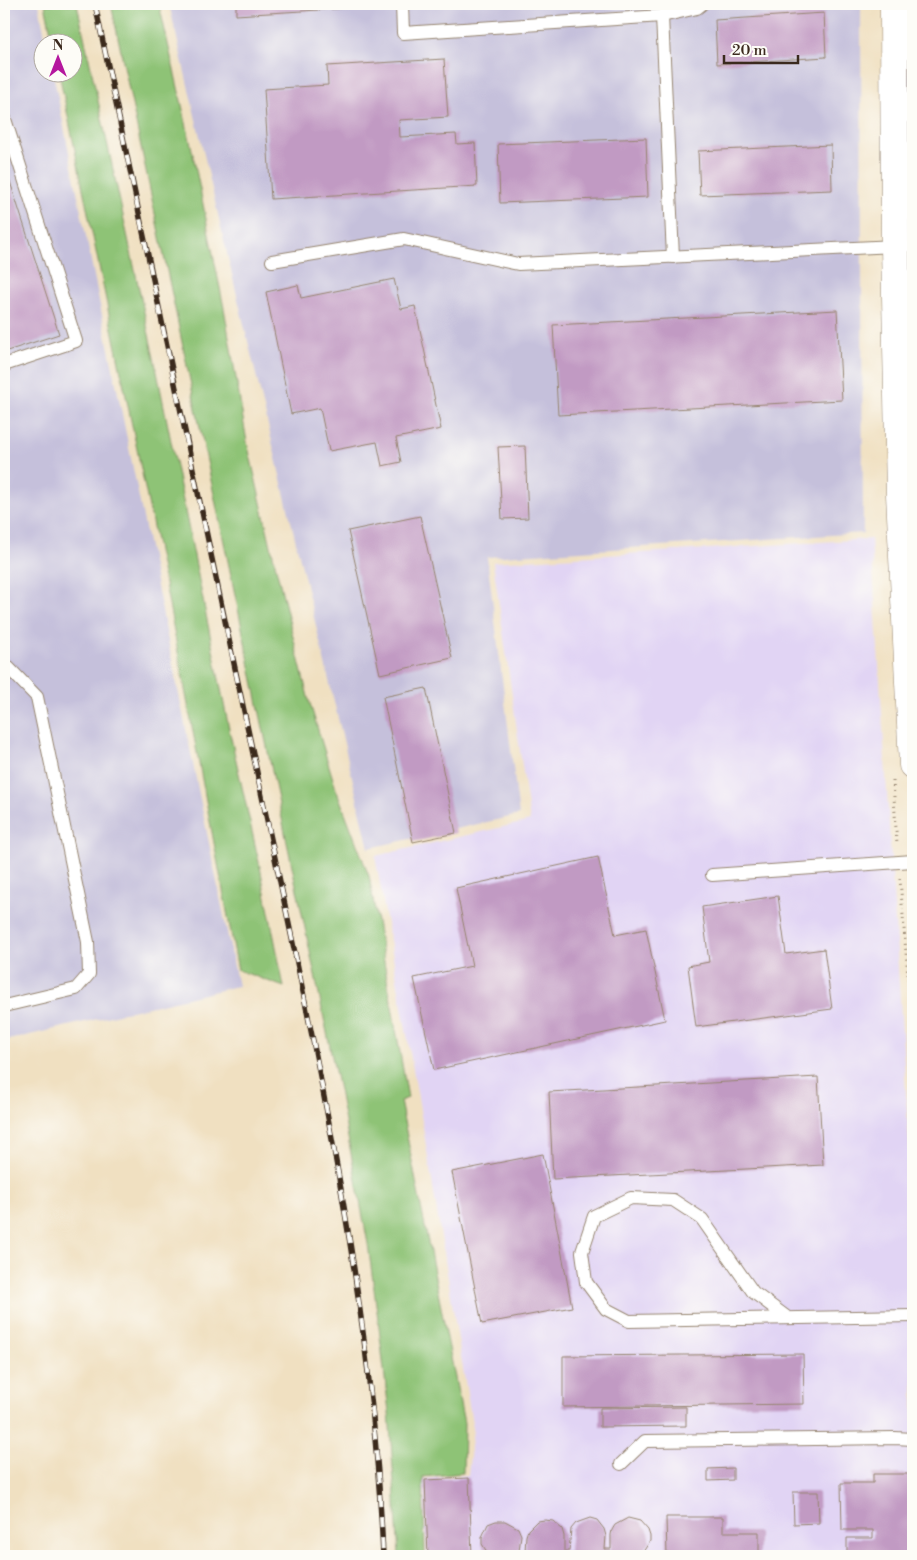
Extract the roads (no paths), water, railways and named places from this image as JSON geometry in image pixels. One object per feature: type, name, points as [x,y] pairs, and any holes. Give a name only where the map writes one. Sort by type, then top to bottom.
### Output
[{"type":"street","points":[[894,4],[904,215],[895,246],[900,494],[911,664],[913,765]]},
{"type":"lane","points":[[402,4],[404,33],[662,16],[697,8],[702,4]]},
{"type":"lane","points":[[662,16],[673,257]]},
{"type":"lane","points":[[4,116],[76,341],[4,365]]},
{"type":"lane","points":[[272,261],[404,239],[518,264],[895,246]]},
{"type":"lane","points":[[4,663],[37,698],[88,942],[89,974],[76,989],[4,1006]]},
{"type":"lane","points":[[712,875],[913,861]]},
{"type":"lane","points":[[788,1318],[752,1292],[702,1219],[673,1200],[631,1198],[594,1216],[582,1252],[586,1282],[606,1309],[629,1321],[913,1316]]},
{"type":"lane","points":[[621,1464],[644,1442],[913,1439]]},
{"type":"railway","points":[[95,4],[323,1094],[340,1186],[368,1370],[383,1556]]}]
